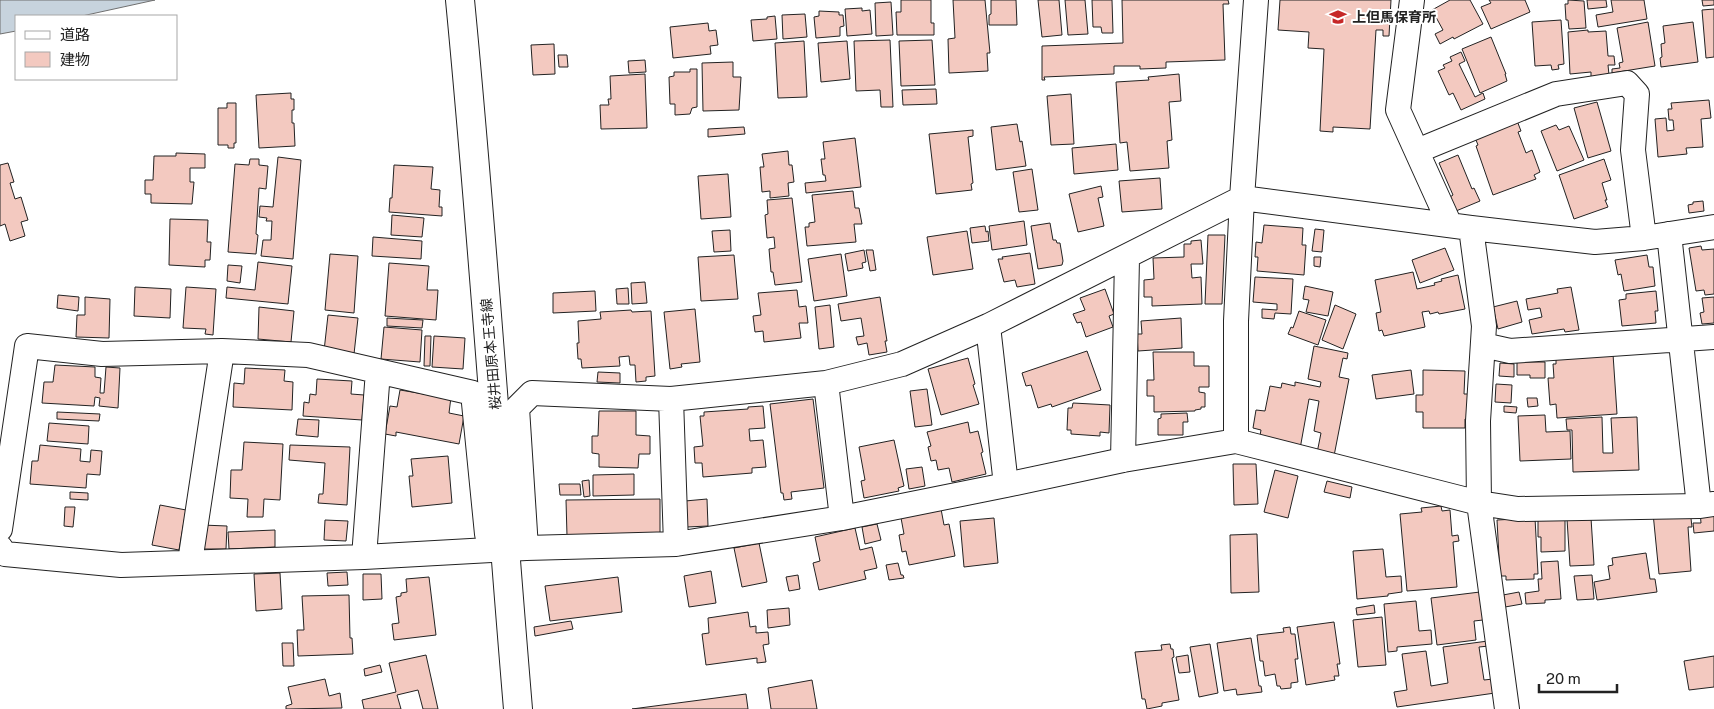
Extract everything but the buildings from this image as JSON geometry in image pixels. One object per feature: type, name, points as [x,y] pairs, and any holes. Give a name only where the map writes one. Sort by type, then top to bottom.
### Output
[{"type":"main road","name":"桜井田原本王寺線","points":[[460,0],[495,406],[515,548],[518,709]]},
{"type":"street","points":[[1236,441],[1236,321],[1242,198],[1256,0]]},
{"type":"street","points":[[1412,0],[1398,110],[1416,151],[1460,226],[1484,326],[1478,421],[1479,503],[1507,709]]},
{"type":"street","points":[[1416,151],[1556,94],[1627,83],[1637,94],[1633,150],[1644,238]]},
{"type":"street","points":[[515,548],[517,408],[532,393],[671,399],[826,383],[902,364],[988,326],[1127,258],[1242,198],[1595,242],[1644,238],[1714,227]]},
{"type":"street","points":[[0,547],[4,554],[121,565],[364,557],[515,548],[676,544],[842,518],[1123,460],[1236,441],[1479,503],[1518,509],[1707,505],[1681,339],[1669,234]]},
{"type":"street","points":[[1123,460],[1127,258]]},
{"type":"street","points":[[988,326],[1006,485]]},
{"type":"street","points":[[1483,345],[1510,351],[1714,337]]},
{"type":"street","points":[[0,529],[28,346],[102,354],[222,351],[308,355],[473,393],[487,534],[515,548]]},
{"type":"street","points":[[190,562],[222,351]]},
{"type":"street","points":[[364,557],[378,371]]},
{"type":"street","points":[[826,383],[842,518]]},
{"type":"street","points":[[671,399],[676,544]]},
{"type":"shaded area","points":[[0,0],[155,0],[87,15],[15,15],[15,31],[0,34]]},
{"type":"place","name":"上但馬保育所","points":[[1338,17]]}]
